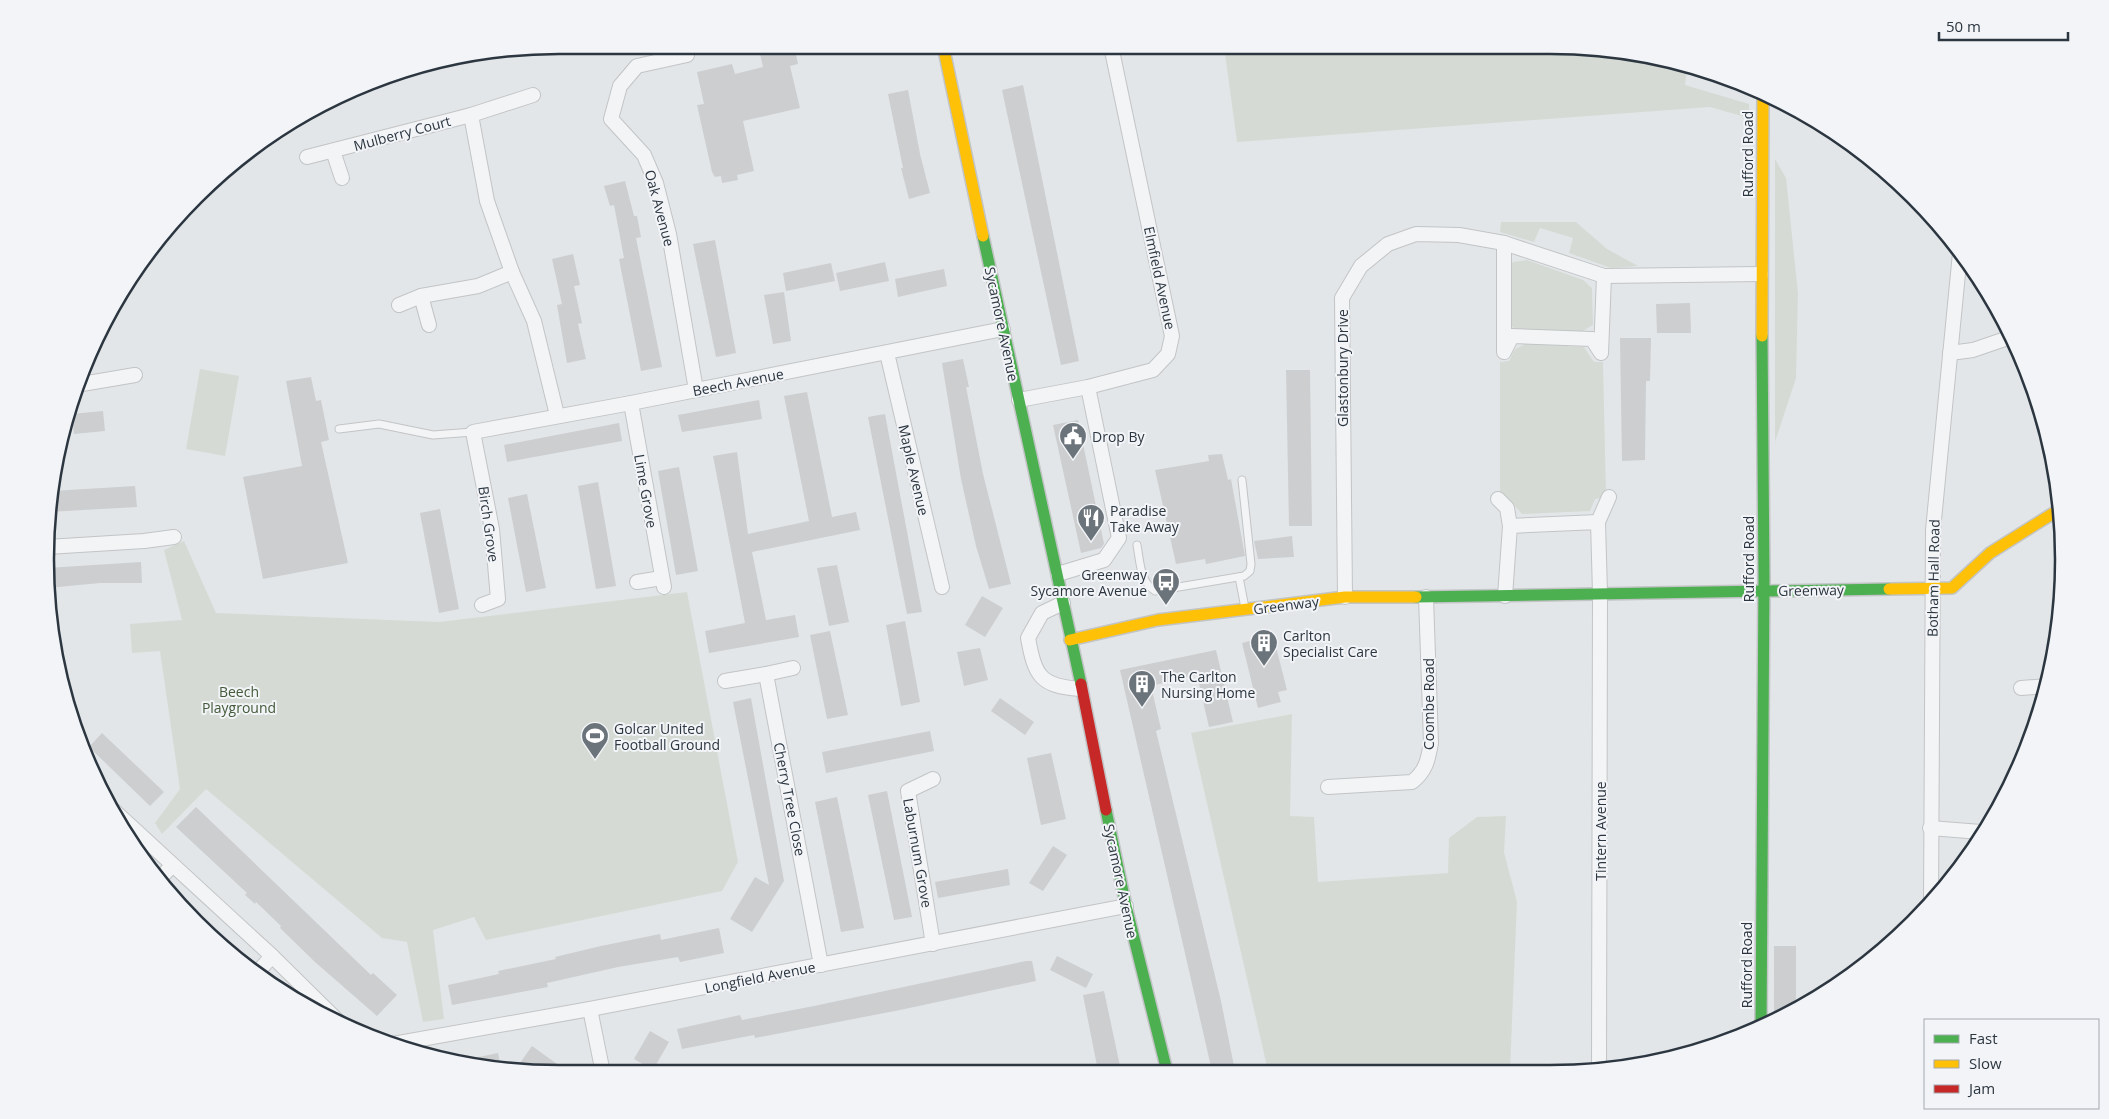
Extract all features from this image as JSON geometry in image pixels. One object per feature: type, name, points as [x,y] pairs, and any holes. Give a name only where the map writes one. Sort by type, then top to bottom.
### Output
[{"type":"street","name":"Sycamore Avenue","points":[[945,54],[1003,329],[1058,574],[1080,689],[1126,906],[1166,1065]]},
{"type":"street","name":"Elmfield Avenue","points":[[1019,400],[1088,387],[1153,370],[1168,354],[1172,336],[1113,54]]},
{"type":"street","name":"Oak Avenue","points":[[687,55],[637,66],[620,86],[612,119],[644,154],[656,183],[669,234],[696,390]]},
{"type":"street","name":"Mulberry Court","points":[[306,157],[470,115],[534,96]]},
{"type":"street","name":"Rufford Road","points":[[1761,1019],[1763,591],[1762,101]]},
{"type":"street","name":"Mulberry Court","points":[[470,115],[487,201],[512,272],[534,321],[557,416]]},
{"type":"street","points":[[333,151],[342,178]]},
{"type":"street","name":"Glastonbury Drive","points":[[1345,597],[1342,298],[1361,266],[1388,244],[1416,234],[1459,235],[1504,243],[1604,276],[1761,274]]},
{"type":"street","points":[[1504,243],[1504,352],[1512,336],[1592,339],[1601,353],[1604,276]]},
{"type":"street","name":"Botham Hall Road","points":[[1931,892],[1932,530],[1959,263]]},
{"type":"street","points":[[399,305],[421,296],[478,286],[512,272]]},
{"type":"street","points":[[421,296],[429,325]]},
{"type":"street","name":"Beech Avenue","points":[[473,432],[631,403],[1003,329]]},
{"type":"street","points":[[1950,353],[1973,350],[2005,339]]},
{"type":"street","name":"Maple Avenue","points":[[887,353],[942,587]]},
{"type":"street","points":[[86,384],[135,375]]},
{"type":"street","points":[[1058,574],[1104,560],[1119,538],[1088,387]]},
{"type":"street","name":"Lime Grove","points":[[631,403],[663,583],[637,582]]},
{"type":"street","name":"Birch Grove","points":[[473,432],[492,528],[498,598],[482,605]]},
{"type":"street","points":[[1600,593],[1598,522],[1609,497]]},
{"type":"street","points":[[1498,499],[1507,508],[1510,526],[1505,596]]},
{"type":"street","name":"Greenway","points":[[1070,640],[1158,620],[1345,597],[1952,588],[1990,553],[2053,513]]},
{"type":"street","points":[[1510,526],[1598,522]]},
{"type":"street","points":[[54,547],[144,541],[174,537]]},
{"type":"street","name":"Tintern Avenue","points":[[1599,1063],[1600,593]]},
{"type":"street","name":"Coombe Road","points":[[1328,787],[1412,782],[1422,774],[1426,766],[1431,743],[1426,597]]},
{"type":"street","points":[[1063,603],[1042,613],[1028,638],[1034,667],[1043,679],[1061,688],[1080,689]]},
{"type":"street","points":[[725,681],[793,668]]},
{"type":"street","name":"Cherry Tree Close","points":[[766,674],[822,965]]},
{"type":"street","points":[[2021,688],[2039,687]]},
{"type":"street","name":"Laburnum Grove","points":[[933,944],[908,791],[934,779]]},
{"type":"street","points":[[131,827],[272,956],[322,1005]]},
{"type":"street","points":[[1930,828],[1975,832]]},
{"type":"street","points":[[164,874],[172,866]]},
{"type":"street","name":"Longfield Avenue","points":[[408,1041],[590,1009],[1126,906]]},
{"type":"street","points":[[262,968],[272,956]]},
{"type":"street","points":[[590,1009],[601,1065]]},
{"type":"lane","points":[[339,429],[379,424],[433,435],[473,432]]},
{"type":"lane","points":[[1137,545],[1145,582],[1147,587],[1155,591],[1244,576],[1250,571],[1251,564],[1242,480]]},
{"type":"lane","points":[[1239,577],[1245,610]]},
{"type":"green space","points":[[1225,54],[1550,54],[1616,58],[1648,63],[1687,73],[1685,85],[1749,104],[1749,118],[1710,107],[1237,142]]},
{"type":"green space","points":[[1775,159],[1786,178],[1798,293],[1796,378],[1775,442]]},
{"type":"green space","points":[[1501,222],[1576,222],[1607,249],[1638,266],[1611,268],[1569,253],[1573,238],[1540,228],[1534,242],[1500,232]]},
{"type":"green space","points":[[1527,260],[1583,280],[1592,288],[1593,325],[1581,332],[1517,331],[1509,324],[1508,267],[1513,262]]},
{"type":"green space","points":[[1525,344],[1584,347],[1594,362],[1603,362],[1606,497],[1595,499],[1590,511],[1522,514],[1511,502],[1500,501],[1500,362],[1509,361],[1515,349]]},
{"type":"green space","points":[[200,369],[239,376],[225,456],[186,449]]},
{"type":"green space","name":"Beech Playground","points":[[184,541],[216,613],[439,622],[687,592],[738,862],[722,891],[486,940],[474,917],[433,930],[444,1019],[423,1022],[407,942],[382,938],[206,789],[162,834],[155,823],[180,789],[160,651],[132,653],[130,624],[182,620],[164,550]]},
{"type":"green space","points":[[1292,714],[1290,816],[1314,817],[1318,882],[1448,873],[1449,838],[1477,817],[1506,816],[1504,852],[1517,902],[1510,1065],[1267,1065],[1191,733]]},
{"type":"building","points":[[760,54],[796,54],[798,64],[790,66],[800,108],[743,121],[754,171],[737,175],[738,180],[722,183],[721,176],[715,177],[712,172],[697,105],[704,104],[697,72],[732,64],[735,74],[763,67]]},
{"type":"building","points":[[1023,85],[1079,361],[1061,365],[1002,90]]},
{"type":"building","points":[[908,90],[920,154],[930,193],[909,199],[901,168],[903,168],[888,94]]},
{"type":"building","points":[[625,181],[634,216],[637,216],[641,237],[636,238],[662,367],[641,371],[619,259],[624,258],[614,205],[610,206],[604,186]]},
{"type":"building","points":[[715,240],[736,353],[716,357],[693,244]]},
{"type":"building","points":[[573,254],[580,285],[574,286],[582,323],[578,324],[586,359],[567,363],[557,305],[562,304],[552,259]]},
{"type":"building","points":[[885,262],[889,281],[840,291],[836,273]]},
{"type":"building","points":[[831,263],[835,281],[786,291],[783,273]]},
{"type":"building","points":[[944,269],[947,286],[898,297],[895,279]]},
{"type":"building","points":[[784,292],[791,341],[773,344],[764,295]]},
{"type":"building","points":[[1690,303],[1691,333],[1657,333],[1656,304]]},
{"type":"building","points":[[1620,338],[1651,338],[1650,381],[1646,381],[1645,460],[1622,461]]},
{"type":"building","points":[[963,359],[969,387],[966,387],[983,474],[1011,584],[989,589],[976,546],[961,479],[942,363]]},
{"type":"building","points":[[1286,370],[1310,370],[1312,526],[1289,526]]},
{"type":"building","points":[[311,377],[316,401],[321,400],[329,440],[321,442],[348,563],[263,579],[243,477],[302,466],[286,381]]},
{"type":"building","points":[[807,392],[832,517],[856,512],[860,530],[752,552],[766,620],[795,615],[799,637],[709,653],[705,631],[745,623],[713,456],[737,452],[748,534],[809,521],[784,396]]},
{"type":"building","points":[[759,400],[762,419],[682,432],[678,415]]},
{"type":"building","points":[[103,411],[105,431],[74,434],[73,423],[76,414]]},
{"type":"building","points":[[885,414],[922,612],[907,614],[868,417]]},
{"type":"building","points":[[1078,420],[1104,544],[1101,548],[1081,553],[1053,425]]},
{"type":"building","points":[[619,423],[622,441],[507,462],[504,445]]},
{"type":"building","points":[[1222,454],[1228,480],[1231,479],[1245,556],[1206,564],[1205,559],[1176,564],[1155,470],[1209,461],[1208,455]]},
{"type":"building","points":[[679,467],[698,571],[676,575],[658,471]]},
{"type":"building","points":[[598,482],[616,586],[596,589],[578,486]]},
{"type":"building","points":[[135,486],[137,507],[56,512],[58,491]]},
{"type":"building","points":[[527,494],[546,588],[526,592],[508,498]]},
{"type":"building","points":[[440,509],[459,609],[439,613],[420,513]]},
{"type":"building","points":[[1292,536],[1294,557],[1258,559],[1254,541]]},
{"type":"building","points":[[141,562],[142,583],[100,583],[55,587],[54,568]]},
{"type":"building","points":[[837,565],[849,622],[829,626],[817,568]]},
{"type":"building","points":[[982,596],[1003,608],[985,637],[965,625]]},
{"type":"building","points":[[905,621],[920,702],[901,706],[886,625]]},
{"type":"building","points":[[830,631],[848,715],[827,719],[810,635]]},
{"type":"building","name":"Carlton Specialist Care","points":[[1273,635],[1287,690],[1278,692],[1281,702],[1258,708],[1242,643]]},
{"type":"building","points":[[980,648],[988,680],[964,686],[957,652]]},
{"type":"building","points":[[1216,650],[1233,722],[1209,727],[1197,675],[1151,686],[1161,729],[1156,731],[1221,1001],[1234,1065],[1211,1065],[1120,670]]},
{"type":"building","points":[[751,698],[784,881],[752,932],[730,919],[755,877],[769,885],[733,702]]},
{"type":"building","points":[[1000,698],[1034,722],[1025,735],[991,711]]},
{"type":"building","points":[[930,731],[934,751],[826,773],[822,752]]},
{"type":"building","points":[[102,733],[164,792],[150,806],[90,746]]},
{"type":"building","points":[[1051,753],[1066,819],[1041,825],[1027,758]]},
{"type":"building","points":[[887,791],[912,917],[894,920],[868,795]]},
{"type":"building","points":[[837,797],[864,928],[841,932],[815,802]]},
{"type":"building","points":[[196,807],[371,975],[373,973],[397,995],[377,1016],[315,962],[280,928],[281,926],[256,902],[255,904],[245,895],[247,893],[176,827]]},
{"type":"building","points":[[1053,846],[1067,855],[1043,891],[1029,883]]},
{"type":"building","points":[[1008,869],[1010,885],[938,898],[935,882]]},
{"type":"building","points":[[719,928],[724,953],[680,962],[678,957],[618,967],[547,983],[548,987],[452,1005],[448,985],[499,974],[498,971],[556,959],[555,957],[601,946],[660,934],[661,940]]},
{"type":"building","points":[[1774,946],[1796,946],[1796,1000],[1774,1012]]},
{"type":"building","points":[[1057,956],[1093,974],[1086,988],[1050,970]]},
{"type":"building","points":[[1032,961],[1036,981],[900,1010],[755,1038],[754,1035],[682,1049],[677,1029],[740,1015],[742,1020],[814,1006]]},
{"type":"building","points":[[1104,991],[1120,1065],[1097,1065],[1083,995]]},
{"type":"building","points":[[650,1031],[669,1042],[656,1065],[644,1065],[634,1059]]},
{"type":"building","points":[[532,1046],[559,1065],[526,1064],[520,1063]]},
{"type":"building","points":[[498,1053],[500,1062],[493,1061],[474,1058]]},
{"type":"traffic: fast","points":[[983,236],[1081,684]]},
{"type":"traffic: fast","points":[[1761,1019],[1764,579],[1762,336]]},
{"type":"traffic: fast","points":[[1416,597],[1889,589]]},
{"type":"traffic: fast","points":[[1106,810],[1126,906],[1166,1065]]},
{"type":"traffic: slow","points":[[945,54],[983,236]]},
{"type":"traffic: slow","points":[[1762,336],[1763,101]]},
{"type":"traffic: slow","points":[[1889,589],[1952,588],[1990,553],[2053,513]]},
{"type":"traffic: slow","points":[[1070,640],[1158,620],[1345,597],[1416,597]]},
{"type":"traffic: jam","points":[[1081,684],[1106,810]]},
{"type":"place","name":"Drop By","points":[[1073,460]]},
{"type":"place","name":"Paradise Take Away","points":[[1091,542]]},
{"type":"place","name":"Greenway Sycamore Avenue","points":[[1166,606]]},
{"type":"place","name":"Carlton Specialist Care","points":[[1264,667]]},
{"type":"place","name":"The Carlton Nursing Home","points":[[1142,708]]},
{"type":"place","name":"Golcar United Football Ground","points":[[595,760]]}]
